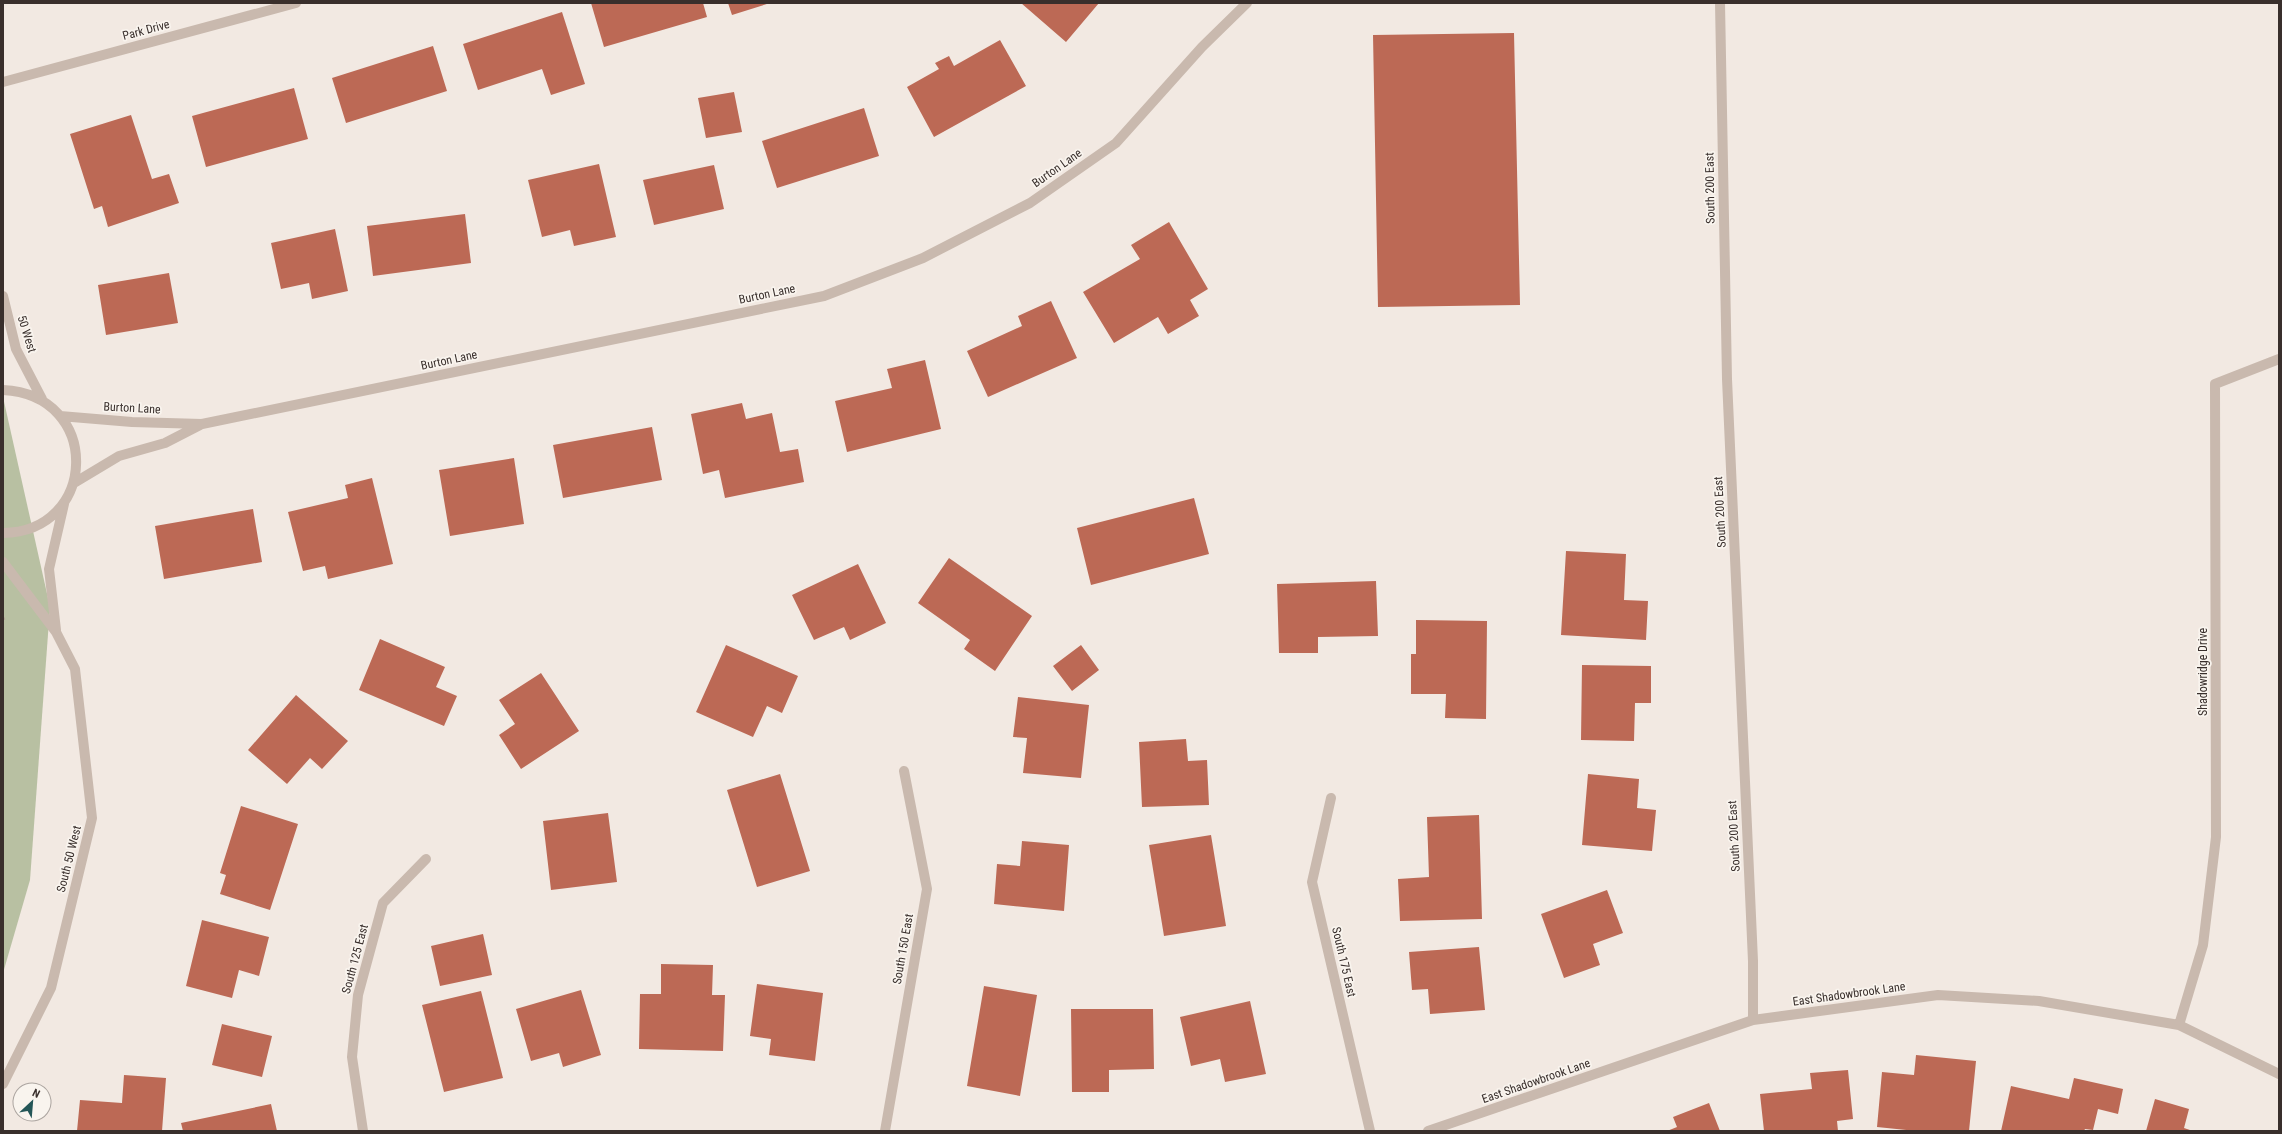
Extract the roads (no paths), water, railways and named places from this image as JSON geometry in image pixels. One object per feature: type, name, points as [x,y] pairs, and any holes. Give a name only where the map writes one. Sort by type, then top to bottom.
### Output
[{"type":"street","name":"Park Drive","points":[[3,82],[296,3]]},
{"type":"street","name":"Burton Lane","points":[[60,416],[132,422],[202,424],[824,296],[923,258],[1030,203],[1116,143],[1202,47],[1247,3]]},
{"type":"street","name":"South 200 East","points":[[1720,3],[1726,379],[1753,961],[1753,1020]]},
{"type":"street","name":"50 West","points":[[3,296],[16,349],[42,400]]},
{"type":"street","name":"Shadowridge Drive","points":[[2179,1025],[2203,945],[2216,837],[2215,384],[2279,359]]},
{"type":"street","points":[[3,390],[19,391],[42,400],[60,416],[73,436],[77,461],[74,483],[64,504],[48,520],[27,530],[3,533]]},
{"type":"street","name":"Burton Lane","points":[[74,483],[119,456],[165,443],[202,424]]},
{"type":"street","name":"South 50 West","points":[[56,632],[49,569],[64,504]]},
{"type":"street","name":"South 50 West","points":[[3,562],[56,632],[75,669],[92,818],[51,988],[3,1084]]},
{"type":"street","name":"South 150 East","points":[[885,1131],[927,890],[904,772]]},
{"type":"street","name":"South 175 East","points":[[1331,798],[1312,882],[1370,1131]]},
{"type":"street","name":"South 125 East","points":[[363,1131],[352,1057],[358,995],[383,903],[426,858]]},
{"type":"street","name":"East Shadowbrook Lane","points":[[1428,1131],[1753,1020],[1938,995],[2040,1001],[2179,1025],[2279,1074]]}]
